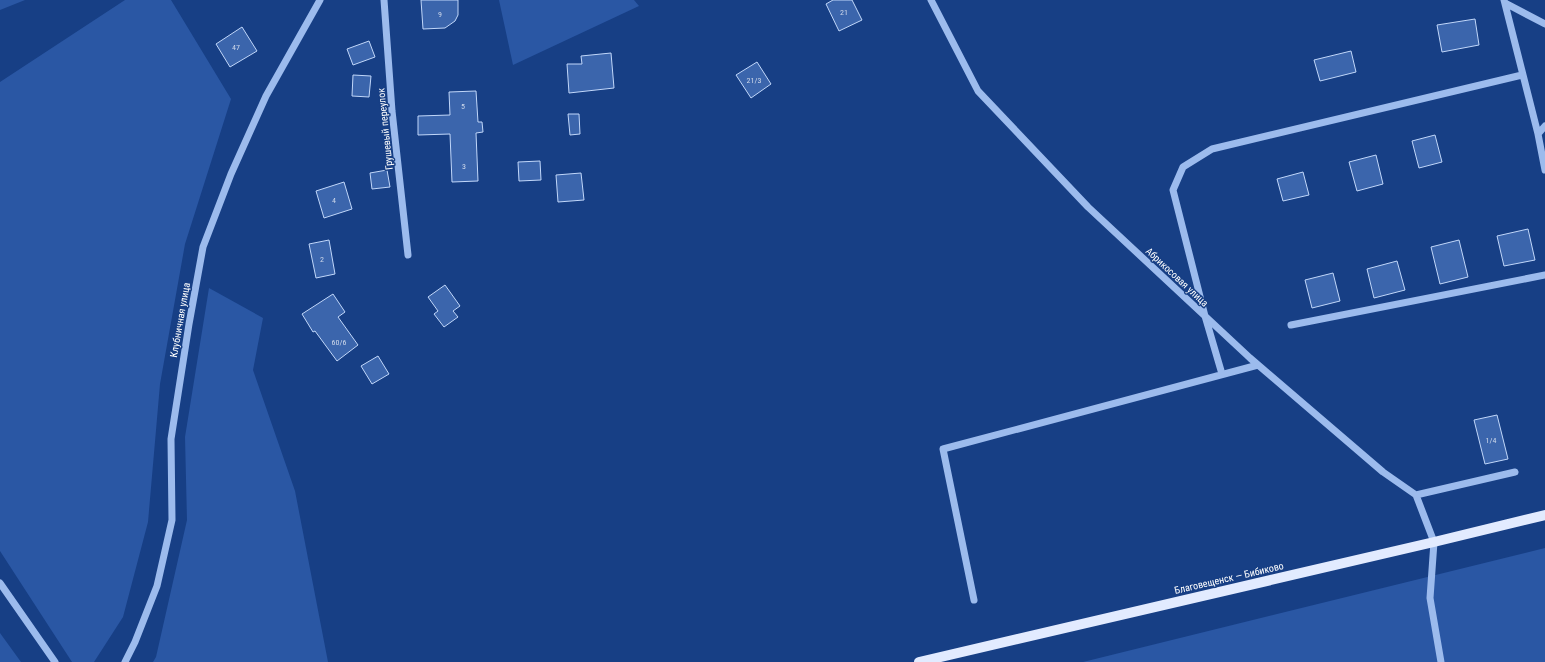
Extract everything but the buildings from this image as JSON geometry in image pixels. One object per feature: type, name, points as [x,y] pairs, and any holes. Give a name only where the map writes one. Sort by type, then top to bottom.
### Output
[{"type":"main road","name":"Благовещенск — Бибиково","points":[[919,662],[1545,515]]},
{"type":"street","name":"Клубничная улица","points":[[125,662],[157,586],[172,520],[171,439],[203,247],[231,174],[266,96],[320,0]]},
{"type":"street","name":"Грушевый переулок","points":[[384,0],[392,111],[408,255]]},
{"type":"street","name":"Абрикосовая улица","points":[[931,0],[978,91],[1088,207],[1258,364],[1383,472],[1416,495]]},
{"type":"street","points":[[1504,2],[1545,24]]},
{"type":"street","points":[[1504,2],[1538,134],[1545,170]]},
{"type":"street","points":[[1222,374],[1205,316],[1173,190],[1182,167],[1212,149],[1522,75]]},
{"type":"street","points":[[1538,134],[1545,126]]},
{"type":"street","points":[[1291,325],[1545,275]]},
{"type":"street","points":[[974,600],[943,448],[1258,364]]},
{"type":"street","points":[[1441,662],[1430,598],[1434,542],[1416,495],[1515,472]]},
{"type":"street","points":[[0,583],[55,662]]},
{"type":"shaded area","points":[[0,0],[25,0],[0,10]]},
{"type":"shaded area","points":[[125,0],[171,0],[231,99],[185,244],[160,384],[148,522],[123,617],[94,662],[72,662],[0,551],[0,82]]},
{"type":"shaded area","points":[[499,0],[634,0],[639,6],[513,65]]},
{"type":"shaded area","points":[[209,288],[263,318],[253,370],[295,491],[328,662],[153,662],[156,657],[187,520],[185,437]]},
{"type":"shaded area","points":[[1545,548],[1545,662],[1083,662]]},
{"type":"shaded area","points":[[0,633],[21,662],[0,662]]}]
